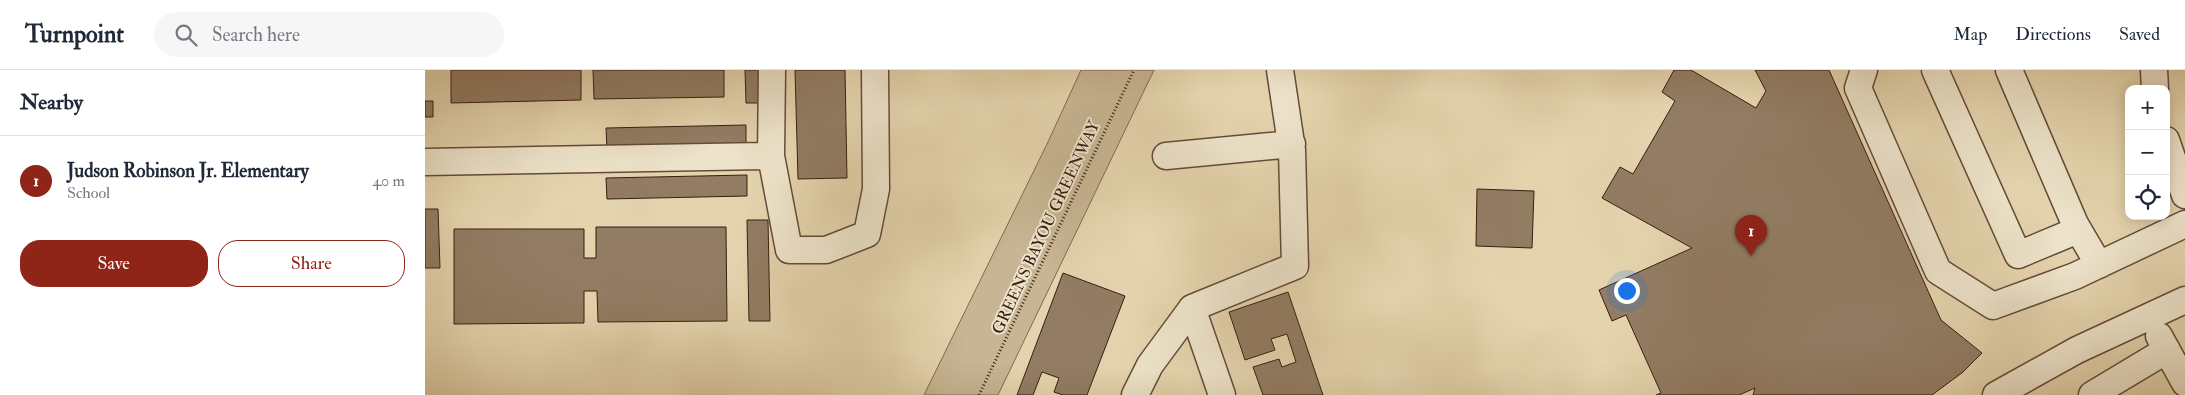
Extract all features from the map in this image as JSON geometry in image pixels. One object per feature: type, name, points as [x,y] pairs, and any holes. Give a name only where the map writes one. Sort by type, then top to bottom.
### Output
[{"type":"street","points":[[772,70],[771,156],[789,250],[826,250],[867,234],[876,188],[875,70]]},
{"type":"street","points":[[1135,395],[1150,366],[1192,308],[1295,266],[1292,144],[1280,70]]},
{"type":"street","points":[[1864,70],[1858,88],[1938,271],[1993,306],[2075,276],[2185,224]]},
{"type":"street","points":[[1935,70],[2018,255],[2078,230]]},
{"type":"street","points":[[2009,70],[2078,230],[2099,265]]},
{"type":"street","points":[[2154,70],[2155,85]]},
{"type":"street","points":[[1165,156],[1292,144]]},
{"type":"street","points":[[2170,152],[2185,196]]},
{"type":"street","points":[[425,162],[771,156]]},
{"type":"street","points":[[1996,395],[2077,350],[2185,300]]},
{"type":"street","points":[[1192,308],[1222,395]]},
{"type":"street","points":[[2149,317],[2185,383]]},
{"type":"street","points":[[2092,395],[2167,350]]},
{"type":"path","name":"GREENS BAYOU GREENWAY","points":[[979,395],[1133,70]]},
{"type":"shaded area","points":[[1081,70],[1154,70],[998,395],[924,395],[1048,142]]},
{"type":"building","points":[[451,70],[581,70],[581,100],[451,103]]},
{"type":"building","points":[[593,70],[724,70],[724,97],[594,99]]},
{"type":"building","points":[[745,70],[766,70],[766,103],[746,103]]},
{"type":"building","points":[[795,70],[845,70],[847,178],[798,179]]},
{"type":"building","points":[[1674,70],[1691,70],[1756,108],[1766,91],[1755,70],[1829,70],[1941,320],[1982,353],[1963,372],[1932,395],[1753,395],[1755,388],[1739,395],[1656,395],[1661,393],[1626,315],[1612,321],[1599,290],[1692,248],[1602,198],[1620,167],[1633,174],[1675,101],[1662,92]]},
{"type":"building","points":[[425,101],[433,101],[433,117],[425,117]]},
{"type":"building","points":[[746,125],[746,145],[607,148],[606,128]]},
{"type":"building","points":[[747,175],[747,196],[607,199],[606,178]]},
{"type":"building","points":[[1477,189],[1534,191],[1532,248],[1476,246]]},
{"type":"building","points":[[425,209],[438,209],[440,268],[425,268]]},
{"type":"building","points":[[747,220],[768,220],[770,321],[749,321]]},
{"type":"building","points":[[596,227],[726,227],[727,321],[598,322],[597,291],[584,291],[584,323],[454,324],[454,229],[584,229],[584,258],[596,258]]},
{"type":"building","points":[[1063,273],[1125,296],[1087,395],[1063,395],[1054,392],[1059,378],[1042,372],[1033,395],[1017,395]]},
{"type":"building","points":[[1288,292],[1323,395],[1263,395],[1253,367],[1279,359],[1282,367],[1296,362],[1287,334],[1271,339],[1275,350],[1245,360],[1229,312]]},
{"type":"place","name":"Judson Robinson Jr. Elementary","points":[[1751,256]]}]
